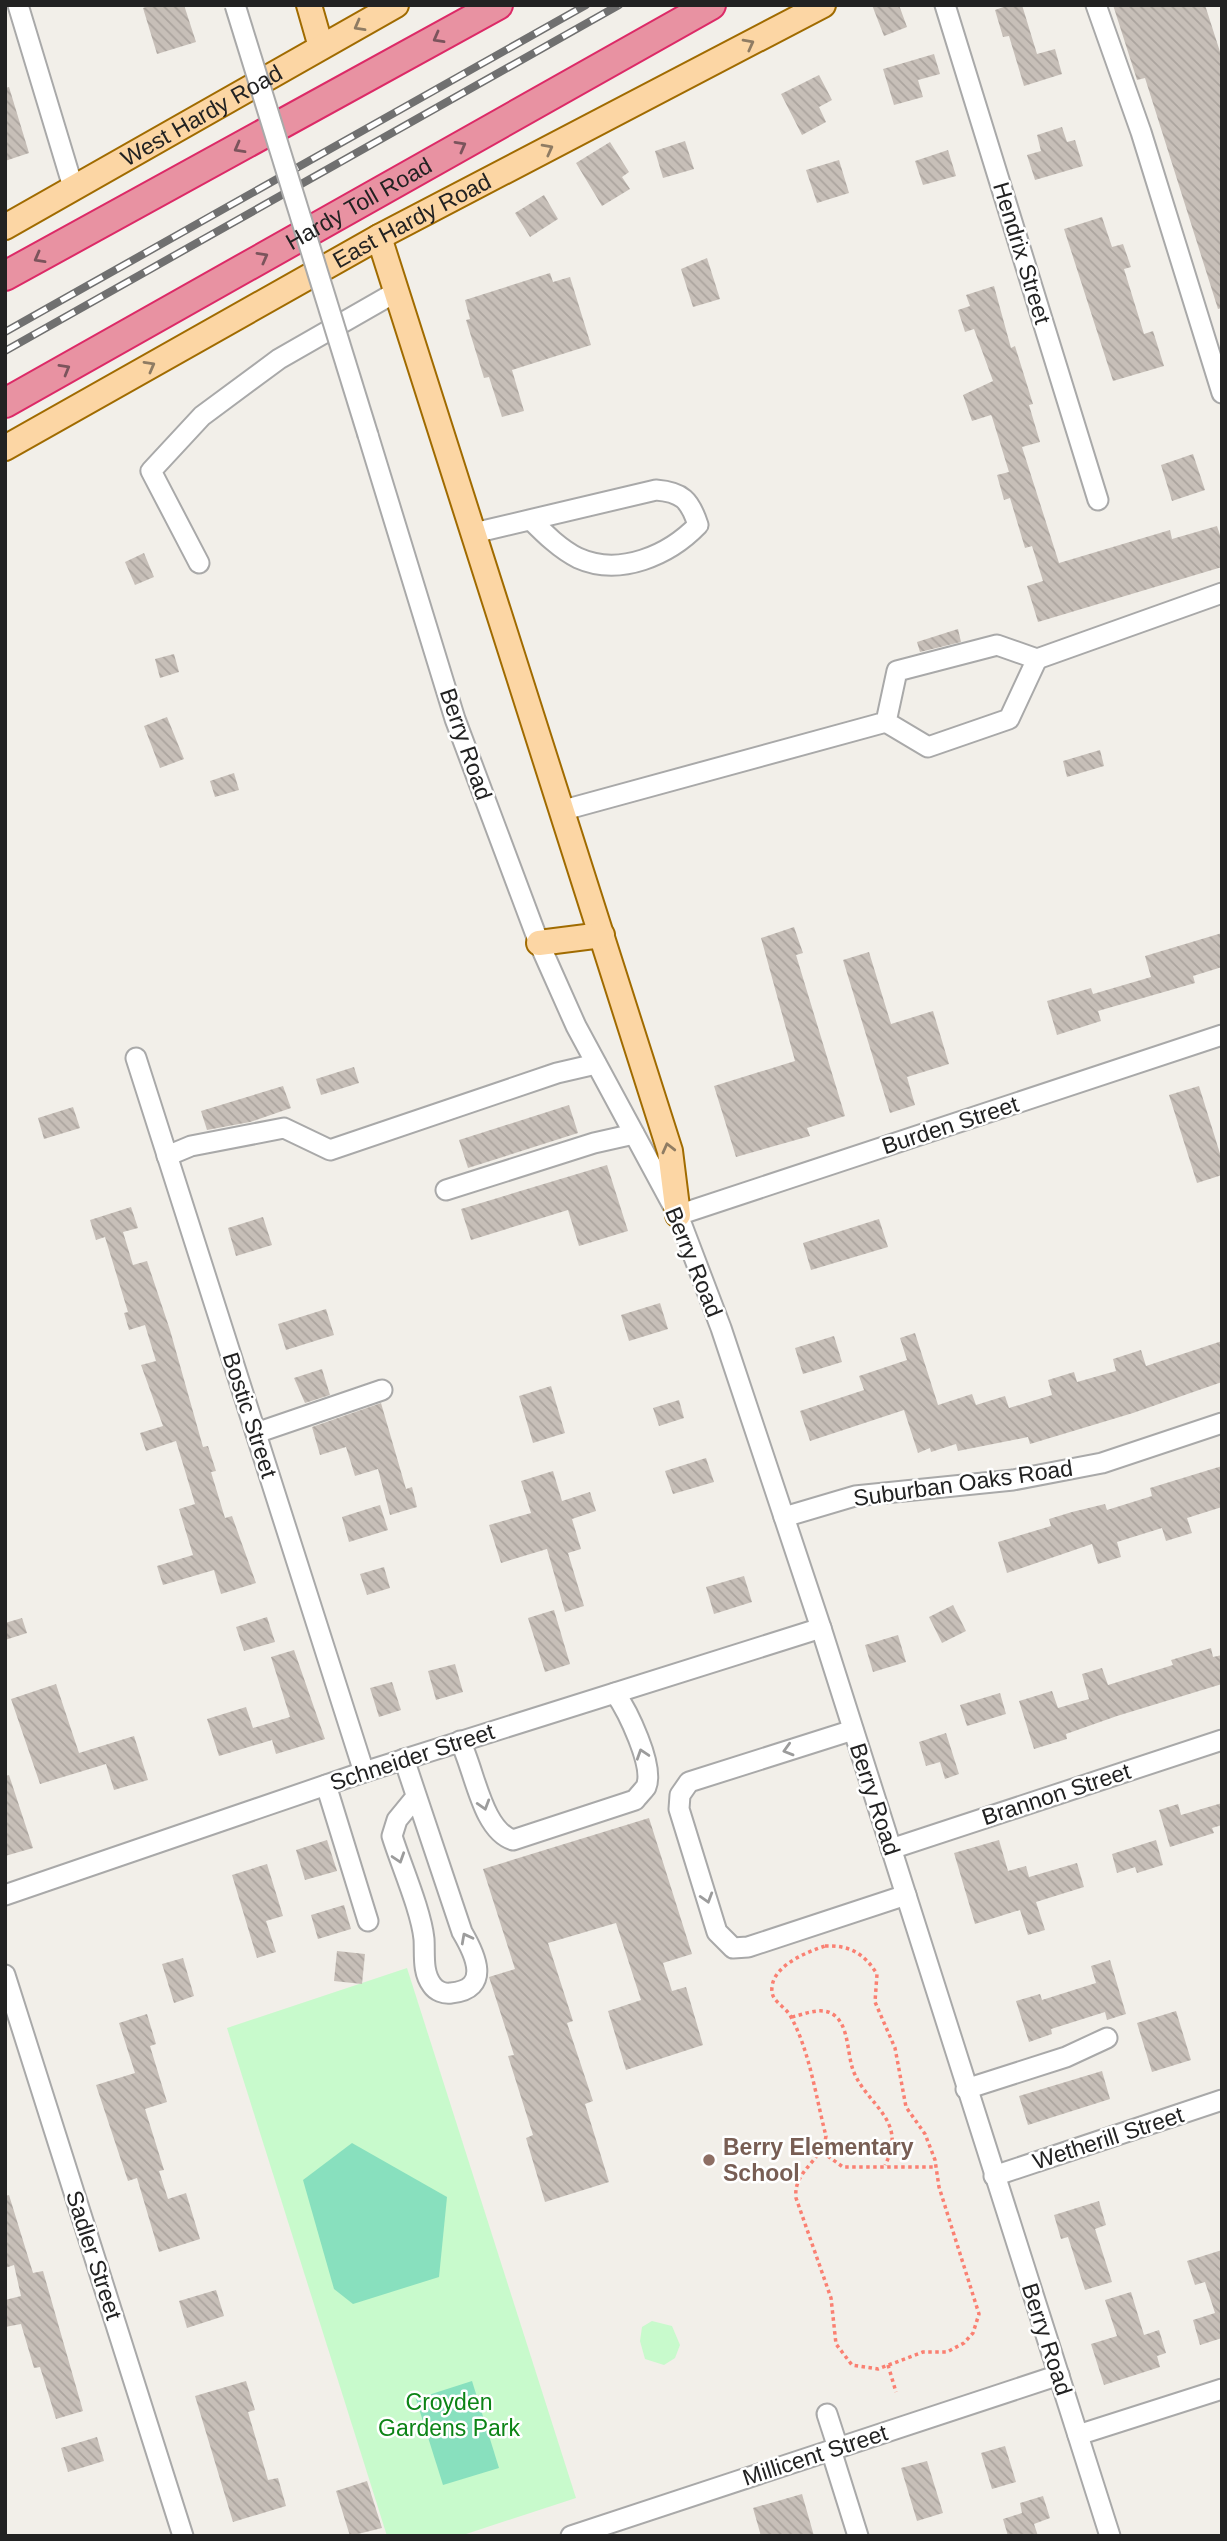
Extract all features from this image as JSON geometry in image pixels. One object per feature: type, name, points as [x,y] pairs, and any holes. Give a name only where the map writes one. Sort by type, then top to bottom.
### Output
[{"type":"highway","points":[[5,276],[498,5]]},
{"type":"highway","name":"Hardy Toll Road","points":[[5,403],[711,5]]},
{"type":"highway","points":[[670,28],[719,5]]},
{"type":"main road","points":[[309,5],[321,47]]},
{"type":"main road","name":"West Hardy Road","points":[[5,227],[396,5]]},
{"type":"main road","name":"East Hardy Road","points":[[5,448],[379,237],[823,5]]},
{"type":"main road","points":[[379,237],[564,810],[670,1151],[678,1215]]},
{"type":"main road","points":[[539,943],[602,935]]},
{"type":"street","points":[[18,5],[73,187]]},
{"type":"street","name":"Berry Road","points":[[235,5],[455,719],[539,943],[597,1064],[678,1215],[721,1328],[821,1629],[1110,2536]]},
{"type":"street","name":"Hendrix Street","points":[[945,5],[1098,500]]},
{"type":"street","points":[[1096,5],[1141,132],[1222,393]]},
{"type":"street","points":[[200,564],[151,471],[202,416],[279,359],[396,292]]},
{"type":"street","points":[[474,533],[656,490],[678,492],[692,506],[698,525],[681,542],[662,555],[611,565],[579,558],[552,541],[531,520]]},
{"type":"street","points":[[886,722],[897,671],[997,645],[1037,659],[1222,593]]},
{"type":"street","points":[[564,810],[886,722],[928,747],[1009,719],[1037,659]]},
{"type":"street","name":"Burden Street","points":[[678,1215],[1222,1034]]},
{"type":"street","name":"Bostic Street","points":[[136,1058],[364,1772]]},
{"type":"street","points":[[167,1156],[191,1146],[284,1128],[330,1150],[557,1073],[597,1064]]},
{"type":"street","points":[[446,1190],[594,1143],[634,1134]]},
{"type":"street","points":[[256,1433],[383,1390]]},
{"type":"street","name":"Suburban Oaks Road","points":[[783,1517],[855,1496],[1013,1480],[1102,1463],[1222,1423]]},
{"type":"street","name":"Schneider Street","points":[[5,1895],[364,1772],[821,1629]]},
{"type":"street","points":[[460,1741],[472,1764],[490,1823],[501,1836],[513,1840],[635,1800],[646,1787],[648,1773],[629,1713],[615,1693]]},
{"type":"street","points":[[853,1730],[689,1782],[680,1795],[679,1809],[718,1932],[733,1948],[748,1947],[906,1895]]},
{"type":"street","name":"Brannon Street","points":[[891,1849],[1222,1740]]},
{"type":"street","points":[[404,1759],[462,1932],[478,1968],[475,1979],[466,1988],[451,1993],[438,1992],[431,1985],[424,1966],[424,1935],[392,1836],[397,1820],[415,1798]]},
{"type":"street","points":[[326,1785],[368,1921]]},
{"type":"street","name":"Sadler Street","points":[[5,1975],[183,2536]]},
{"type":"street","points":[[966,2089],[1066,2057],[1107,2038]]},
{"type":"street","name":"Wetherill Street","points":[[994,2176],[1222,2100]]},
{"type":"street","name":"Millicent Street","points":[[571,2536],[1059,2375]]},
{"type":"street","points":[[1078,2435],[1222,2389]]},
{"type":"street","points":[[827,2414],[858,2536]]},
{"type":"path","points":[[825,1946],[849,1948],[869,1961],[877,1974],[875,2002],[895,2048],[906,2107],[925,2134],[979,2314],[972,2333],[956,2348],[937,2353],[923,2352],[871,2370],[852,2365],[836,2344],[831,2298],[795,2192],[799,2176],[822,2152],[826,2136],[791,2017],[772,1995],[774,1979],[786,1966],[825,1946]]},
{"type":"path","points":[[791,2017],[822,2010],[831,2013],[841,2022],[853,2072],[887,2119],[891,2137],[890,2154],[885,2165]]},
{"type":"path","points":[[822,2152],[843,2167],[936,2167]]},
{"type":"path","points":[[888,2365],[897,2392]]},
{"type":"green space","name":"Croyden Gardens Park","points":[[407,1968],[576,2498],[460,2536],[387,2536],[227,2028]]},
{"type":"green space","points":[[352,2143],[447,2197],[439,2277],[353,2304],[334,2289],[303,2180]]},
{"type":"green space","points":[[652,2321],[672,2326],[680,2345],[675,2358],[664,2365],[645,2359],[640,2341],[642,2327]]},
{"type":"green space","points":[[472,2381],[499,2468],[443,2485],[416,2399]]},
{"type":"building","points":[[152,5],[184,5],[196,42],[157,54],[143,8]]},
{"type":"building","points":[[872,5],[899,5],[907,27],[884,36]]},
{"type":"building","points":[[1009,5],[1022,5],[1037,54],[1055,49],[1062,74],[1024,86],[1009,36],[1003,37],[995,10]]},
{"type":"building","points":[[1113,5],[1205,5],[1222,58],[1222,308],[1218,309],[1145,78],[1137,80]]},
{"type":"building","points":[[934,54],[940,74],[918,80],[923,97],[894,105],[883,69]]},
{"type":"building","points":[[819,75],[832,100],[819,107],[826,122],[802,135],[781,94]]},
{"type":"building","points":[[9,87],[29,153],[5,161],[5,88]]},
{"type":"building","points":[[1062,127],[1067,142],[1075,140],[1083,166],[1035,180],[1027,155],[1041,151],[1037,135]]},
{"type":"building","points":[[685,141],[694,169],[663,178],[655,151]]},
{"type":"building","points":[[610,142],[629,172],[622,177],[630,189],[602,206],[576,163]]},
{"type":"building","points":[[948,150],[956,176],[923,185],[915,161]]},
{"type":"building","points":[[839,160],[849,193],[817,203],[806,170]]},
{"type":"building","points":[[544,195],[558,219],[530,237],[515,213]]},
{"type":"building","points":[[1102,217],[1112,247],[1123,244],[1131,267],[1124,269],[1144,334],[1153,331],[1164,366],[1113,381],[1064,229]]},
{"type":"building","points":[[707,258],[720,299],[693,307],[681,269]]},
{"type":"building","points":[[550,273],[553,282],[570,277],[591,345],[512,370],[524,411],[502,417],[489,377],[484,378],[466,320],[470,319],[465,300]]},
{"type":"building","points":[[994,286],[1011,348],[1015,346],[1033,404],[1029,405],[1040,442],[1022,447],[1059,563],[1170,530],[1172,539],[1217,526],[1222,541],[1222,567],[1038,622],[1027,586],[1043,581],[1032,546],[1025,548],[1010,498],[1004,500],[997,475],[1009,472],[992,417],[991,415],[972,421],[963,395],[993,381],[974,329],[965,332],[958,310],[970,306],[966,295]]},
{"type":"building","points":[[1193,454],[1205,490],[1172,501],[1161,465]]},
{"type":"building","points":[[144,553],[154,577],[135,585],[125,562]]},
{"type":"building","points":[[958,629],[961,642],[920,652],[917,642]]},
{"type":"building","points":[[174,654],[179,672],[160,678],[155,659]]},
{"type":"building","points":[[167,717],[184,759],[160,768],[144,726]]},
{"type":"building","points":[[1100,750],[1104,766],[1067,777],[1063,761]]},
{"type":"building","points":[[234,773],[239,790],[215,797],[210,781]]},
{"type":"building","points":[[794,927],[803,953],[796,955],[845,1116],[807,1128],[810,1136],[736,1157],[714,1086],[795,1061],[761,938]]},
{"type":"building","points":[[1222,933],[1222,967],[1193,976],[1195,983],[1098,1011],[1101,1021],[1057,1035],[1047,1001],[1091,988],[1093,994],[1151,977],[1145,956]]},
{"type":"building","points":[[869,952],[891,1024],[933,1011],[949,1064],[907,1077],[915,1105],[890,1113],[843,960]]},
{"type":"building","points":[[354,1067],[359,1083],[321,1095],[316,1079]]},
{"type":"building","points":[[283,1086],[291,1108],[250,1122],[207,1130],[201,1111]]},
{"type":"building","points":[[1199,1086],[1222,1160],[1222,1175],[1197,1183],[1169,1095]]},
{"type":"building","points":[[569,1105],[578,1133],[468,1168],[459,1140]]},
{"type":"building","points":[[73,1107],[80,1128],[44,1139],[38,1118]]},
{"type":"building","points":[[607,1165],[628,1231],[579,1246],[568,1210],[471,1240],[461,1209]]},
{"type":"building","points":[[131,1207],[138,1228],[123,1232],[133,1265],[147,1261],[170,1330],[203,1447],[208,1446],[216,1471],[211,1472],[225,1518],[232,1516],[256,1583],[221,1594],[214,1570],[163,1585],[157,1566],[193,1555],[179,1509],[195,1504],[176,1441],[146,1451],[140,1433],[163,1426],[141,1365],[156,1361],[145,1325],[129,1330],[124,1313],[128,1312],[105,1237],[96,1240],[90,1220]]},
{"type":"building","points":[[263,1217],[272,1245],[236,1256],[228,1228]]},
{"type":"building","points":[[879,1219],[888,1247],[811,1270],[803,1243]]},
{"type":"building","points":[[660,1303],[668,1329],[629,1341],[621,1315]]},
{"type":"building","points":[[326,1309],[334,1335],[286,1350],[278,1324]]},
{"type":"building","points":[[915,1333],[938,1405],[972,1394],[976,1405],[1005,1396],[1009,1408],[1052,1395],[1048,1380],[1074,1372],[1077,1382],[1116,1371],[1113,1359],[1141,1350],[1146,1366],[1222,1341],[1222,1382],[1133,1413],[1030,1444],[1028,1437],[958,1451],[956,1444],[918,1453],[904,1410],[810,1441],[800,1411],[864,1390],[859,1376],[907,1360],[900,1338]]},
{"type":"building","points":[[834,1336],[842,1362],[803,1374],[795,1348]]},
{"type":"building","points":[[322,1369],[330,1395],[305,1403],[294,1378]]},
{"type":"building","points":[[551,1386],[565,1433],[533,1443],[519,1396]]},
{"type":"building","points":[[679,1400],[684,1418],[659,1426],[653,1408]]},
{"type":"building","points":[[381,1403],[406,1489],[412,1487],[417,1507],[390,1515],[378,1469],[355,1476],[346,1447],[320,1455],[312,1427]]},
{"type":"building","points":[[706,1458],[714,1482],[673,1494],[665,1471]]},
{"type":"building","points":[[1222,1466],[1222,1507],[1187,1518],[1192,1533],[1166,1541],[1162,1528],[1117,1542],[1121,1557],[1098,1564],[1092,1544],[1007,1573],[998,1542],[1051,1526],[1049,1519],[1072,1512],[1105,1504],[1107,1510],[1152,1496],[1150,1488]]},
{"type":"building","points":[[553,1471],[562,1501],[590,1492],[596,1511],[572,1519],[581,1549],[568,1553],[584,1606],[565,1612],[547,1549],[501,1563],[489,1525],[531,1513],[521,1481]]},
{"type":"building","points":[[380,1505],[388,1530],[349,1542],[342,1517]]},
{"type":"building","points":[[384,1567],[390,1588],[367,1595],[360,1574]]},
{"type":"building","points":[[744,1576],[752,1602],[714,1614],[706,1587]]},
{"type":"building","points":[[953,1605],[966,1631],[942,1643],[929,1617]]},
{"type":"building","points":[[554,1610],[570,1664],[545,1672],[528,1618]]},
{"type":"building","points":[[267,1617],[275,1642],[244,1651],[236,1627]]},
{"type":"building","points":[[22,1618],[27,1633],[5,1640],[5,1623]]},
{"type":"building","points":[[898,1635],[906,1662],[873,1672],[865,1645]]},
{"type":"building","points":[[1211,1648],[1213,1657],[1222,1655],[1222,1684],[1117,1716],[1066,1734],[1067,1739],[1034,1749],[1019,1701],[1052,1691],[1058,1708],[1089,1699],[1082,1674],[1102,1668],[1108,1685],[1173,1665],[1171,1660]]},
{"type":"building","points":[[294,1650],[325,1739],[276,1754],[272,1740],[219,1756],[207,1719],[246,1707],[253,1728],[290,1717],[271,1657]]},
{"type":"building","points":[[455,1664],[463,1692],[436,1700],[428,1671]]},
{"type":"building","points":[[392,1682],[401,1710],[379,1717],[370,1688]]},
{"type":"building","points":[[56,1684],[79,1753],[134,1736],[148,1780],[114,1790],[106,1764],[40,1784],[11,1699]]},
{"type":"building","points":[[1000,1693],[1006,1714],[967,1726],[960,1705]]},
{"type":"building","points":[[946,1733],[959,1774],[945,1779],[940,1762],[926,1766],[919,1742]]},
{"type":"building","points":[[9,1775],[33,1848],[5,1856],[5,1776]]},
{"type":"building","points":[[1222,1803],[1222,1825],[1212,1828],[1214,1833],[1170,1847],[1159,1810],[1178,1804],[1181,1815]]},
{"type":"building","points":[[649,1818],[692,1954],[663,1963],[672,1991],[686,1987],[703,2045],[626,2070],[608,2011],[641,2000],[616,1923],[548,1943],[573,2021],[567,2023],[593,2101],[585,2104],[609,2182],[545,2202],[526,2138],[533,2135],[508,2056],[514,2055],[489,1977],[515,1969],[483,1869]]},
{"type":"building","points":[[327,1840],[337,1871],[305,1880],[296,1850]]},
{"type":"building","points":[[999,1840],[1008,1871],[1026,1866],[1029,1877],[1077,1863],[1084,1887],[1036,1902],[1045,1930],[1028,1935],[1020,1910],[975,1924],[954,1853]]},
{"type":"building","points":[[1156,1840],[1163,1865],[1137,1873],[1135,1867],[1117,1873],[1112,1854]]},
{"type":"building","points":[[267,1864],[283,1916],[266,1921],[276,1952],[257,1958],[232,1875]]},
{"type":"building","points":[[344,1905],[351,1929],[318,1939],[311,1915]]},
{"type":"building","points":[[337,1951],[365,1954],[362,1984],[334,1981]]},
{"type":"building","points":[[183,1958],[194,1996],[174,2003],[162,1964]]},
{"type":"building","points":[[1110,1960],[1126,2014],[1107,2020],[1105,2012],[1051,2029],[1052,2034],[1029,2042],[1016,2001],[1040,1994],[1042,2000],[1096,1983],[1091,1966]]},
{"type":"building","points":[[1176,2011],[1191,2060],[1152,2072],[1137,2023]]},
{"type":"building","points":[[147,2014],[156,2044],[150,2046],[167,2102],[145,2109],[164,2170],[159,2171],[168,2199],[186,2193],[200,2239],[159,2252],[137,2178],[128,2181],[96,2085],[135,2073],[119,2023]]},
{"type":"building","points":[[1102,2071],[1110,2099],[1028,2125],[1019,2096]]},
{"type":"building","points":[[9,2195],[33,2273],[43,2271],[83,2411],[56,2419],[40,2367],[34,2368],[21,2324],[5,2327],[5,2300],[21,2296],[14,2265],[5,2268],[5,2196]]},
{"type":"building","points":[[1099,2201],[1106,2225],[1095,2229],[1112,2282],[1085,2290],[1068,2237],[1061,2239],[1054,2215]]},
{"type":"building","points":[[1222,2250],[1222,2338],[1200,2345],[1193,2320],[1215,2313],[1205,2282],[1195,2285],[1187,2261]]},
{"type":"building","points":[[216,2290],[224,2316],[187,2328],[179,2301]]},
{"type":"building","points":[[1131,2292],[1144,2335],[1159,2330],[1166,2353],[1157,2356],[1160,2367],[1104,2385],[1091,2344],[1117,2336],[1105,2300]]},
{"type":"building","points":[[246,2381],[255,2410],[248,2412],[268,2480],[278,2478],[286,2506],[233,2522],[195,2396]]},
{"type":"building","points":[[97,2437],[104,2461],[68,2472],[61,2448]]},
{"type":"building","points":[[1005,2446],[1016,2482],[992,2489],[981,2453]]},
{"type":"building","points":[[927,2461],[943,2513],[917,2521],[901,2468]]},
{"type":"building","points":[[367,2481],[382,2528],[350,2536],[336,2491]]},
{"type":"building","points":[[802,2494],[814,2536],[761,2536],[753,2508]]},
{"type":"building","points":[[1043,2496],[1050,2518],[1034,2524],[1038,2536],[1008,2536],[1003,2519],[1022,2513],[1020,2503]]},
{"type":"railway","points":[[5,332],[586,5]]},
{"type":"railway","points":[[5,351],[619,5]]},
{"type":"place","name":"Berry Elementary School","points":[[709,2160]]}]
